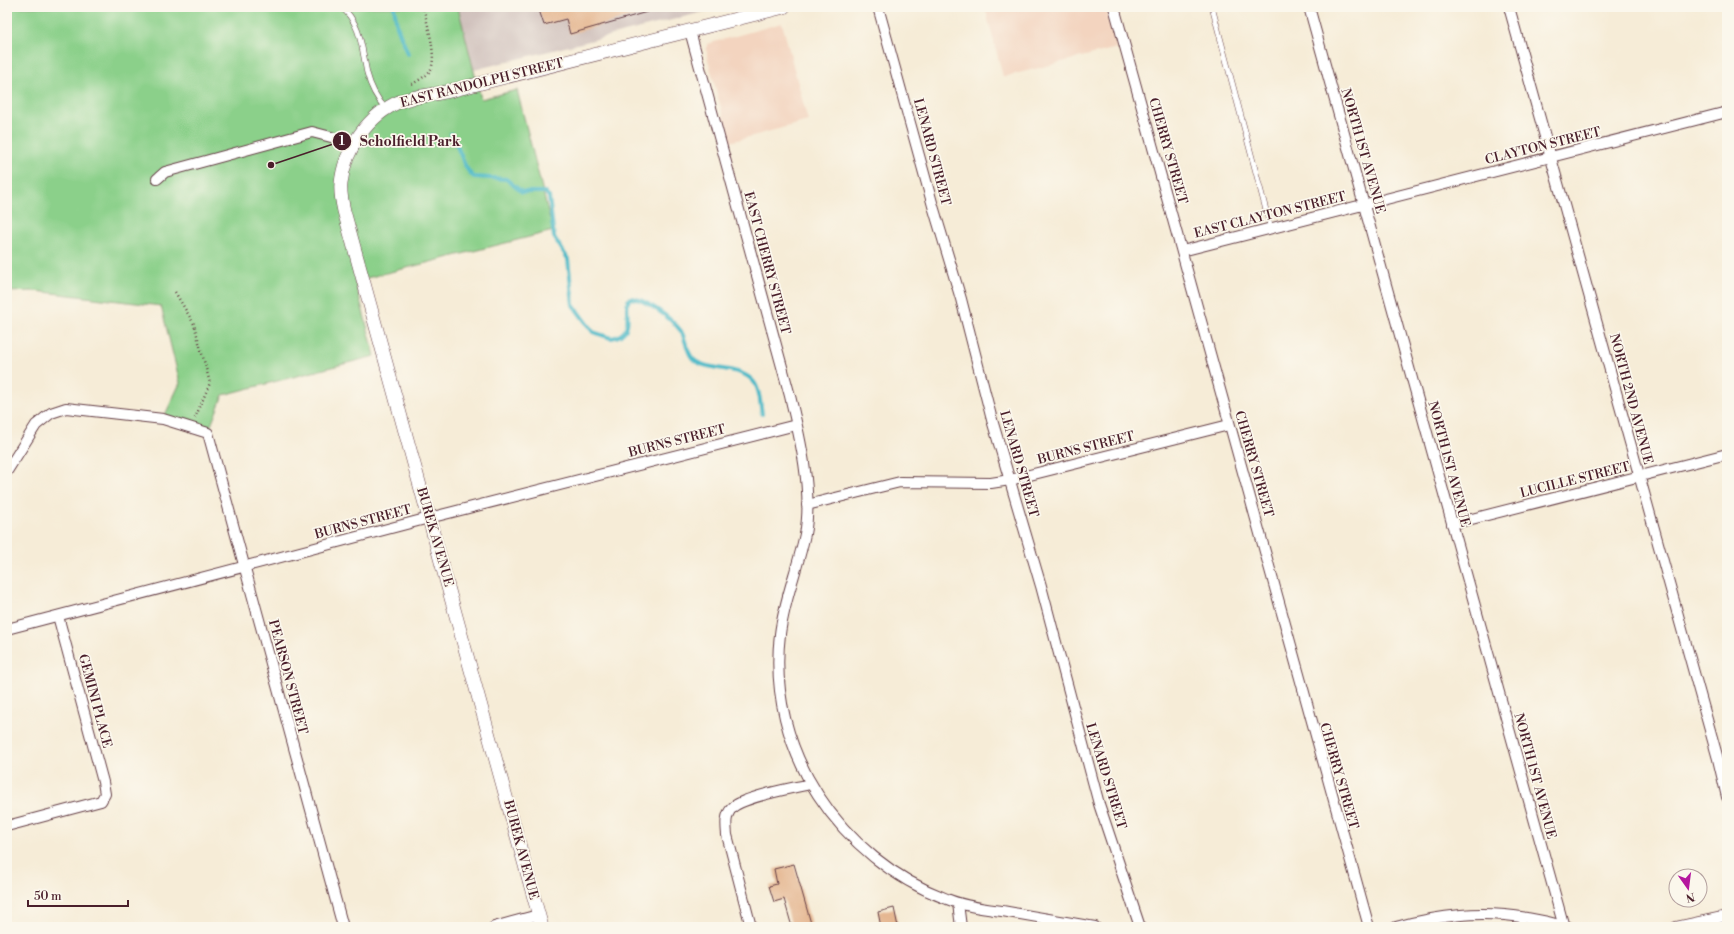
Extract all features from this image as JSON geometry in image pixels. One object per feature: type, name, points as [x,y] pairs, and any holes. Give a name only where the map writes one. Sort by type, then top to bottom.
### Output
[{"type":"street","name":"EAST RANDOLPH STREET","points":[[353,148],[368,124],[386,109],[401,101],[446,92],[784,7]]},
{"type":"street","name":"LENARD STREET","points":[[878,7],[1099,804],[1140,927]]},
{"type":"street","name":"CHERRY STREET","points":[[1114,7],[1368,927]]},
{"type":"street","name":"NORTH 1ST AVENUE","points":[[1309,7],[1452,524],[1566,927]]},
{"type":"street","name":"NORTH 2ND AVENUE","points":[[1509,7],[1718,759],[1727,797]]},
{"type":"street","name":"EAST CHERRY STREET","points":[[690,31],[796,425],[803,467],[807,505],[805,534],[781,625],[778,656],[786,722],[797,755],[810,784],[839,825],[868,853],[914,885],[958,903],[1095,927]]},
{"type":"street","name":"CLAYTON STREET","points":[[1365,205],[1727,112]]},
{"type":"street","points":[[157,179],[165,172],[312,132],[336,138],[353,148]]},
{"type":"street","name":"BUREK AVENUE","points":[[353,148],[344,168],[341,180],[342,202],[540,921]]},
{"type":"street","name":"EAST CLAYTON STREET","points":[[1182,251],[1365,205]]},
{"type":"street","points":[[7,471],[36,426],[51,413],[66,408],[163,419],[191,428]]},
{"type":"street","name":"BURNS STREET","points":[[7,629],[429,518],[796,425]]},
{"type":"street","name":"BURNS STREET","points":[[807,505],[900,482],[991,483],[1010,480],[1229,425]]},
{"type":"street","name":"PEARSON STREET","points":[[191,428],[208,433],[343,927]]},
{"type":"street","name":"LUCILLE STREET","points":[[1452,524],[1727,454]]},
{"type":"street","name":"GEMINI PLACE","points":[[7,826],[100,802],[104,794],[95,752],[58,616]]},
{"type":"street","points":[[751,927],[726,835],[726,822],[729,813],[735,805],[747,800],[810,784]]},
{"type":"street","points":[[958,903],[961,927]]},
{"type":"street","points":[[1396,927],[1440,916],[1480,913],[1526,918],[1566,927]]},
{"type":"street","points":[[1676,927],[1727,916]]},
{"type":"street","points":[[494,927],[540,921]]},
{"type":"lane","points":[[341,7],[348,12],[360,37],[367,75],[379,101],[386,109]]},
{"type":"lane","points":[[1212,7],[1271,229]]},
{"type":"path","points":[[406,87],[429,72],[433,64],[428,24],[423,7]]},
{"type":"path","points":[[175,292],[194,324],[210,383],[191,428]]},
{"type":"shaded area","points":[[458,7],[723,7],[474,70]]},
{"type":"shaded area","points":[[985,7],[1105,7],[1117,48],[1003,77]]},
{"type":"shaded area","points":[[782,23],[808,121],[730,142],[707,56],[707,44]]},
{"type":"green space","points":[[7,7],[458,7],[481,99],[517,90],[553,231],[355,281],[375,356],[223,395],[208,433],[163,419],[180,383],[161,306],[35,291],[7,292]]},
{"type":"building","points":[[538,7],[654,7],[654,10],[570,34],[566,19],[544,25]]},
{"type":"building","points":[[794,864],[812,927],[792,927],[784,899],[774,902],[769,886],[777,884],[774,869]]},
{"type":"building","points":[[894,908],[898,927],[881,927],[878,912]]},
{"type":"waterway","points":[[394,7],[397,26],[408,54]]},
{"type":"waterway","points":[[451,134],[467,169],[474,177],[506,179],[522,192],[545,192],[549,197],[554,237],[568,259],[573,305],[593,332],[611,338],[619,336],[625,331],[627,326],[627,307],[630,298],[643,301],[665,315],[677,326],[683,334],[689,352],[693,359],[698,363],[738,372],[751,379],[758,390],[762,414]]},
{"type":"place","name":"Scholfield Park","points":[[271,165]]}]
